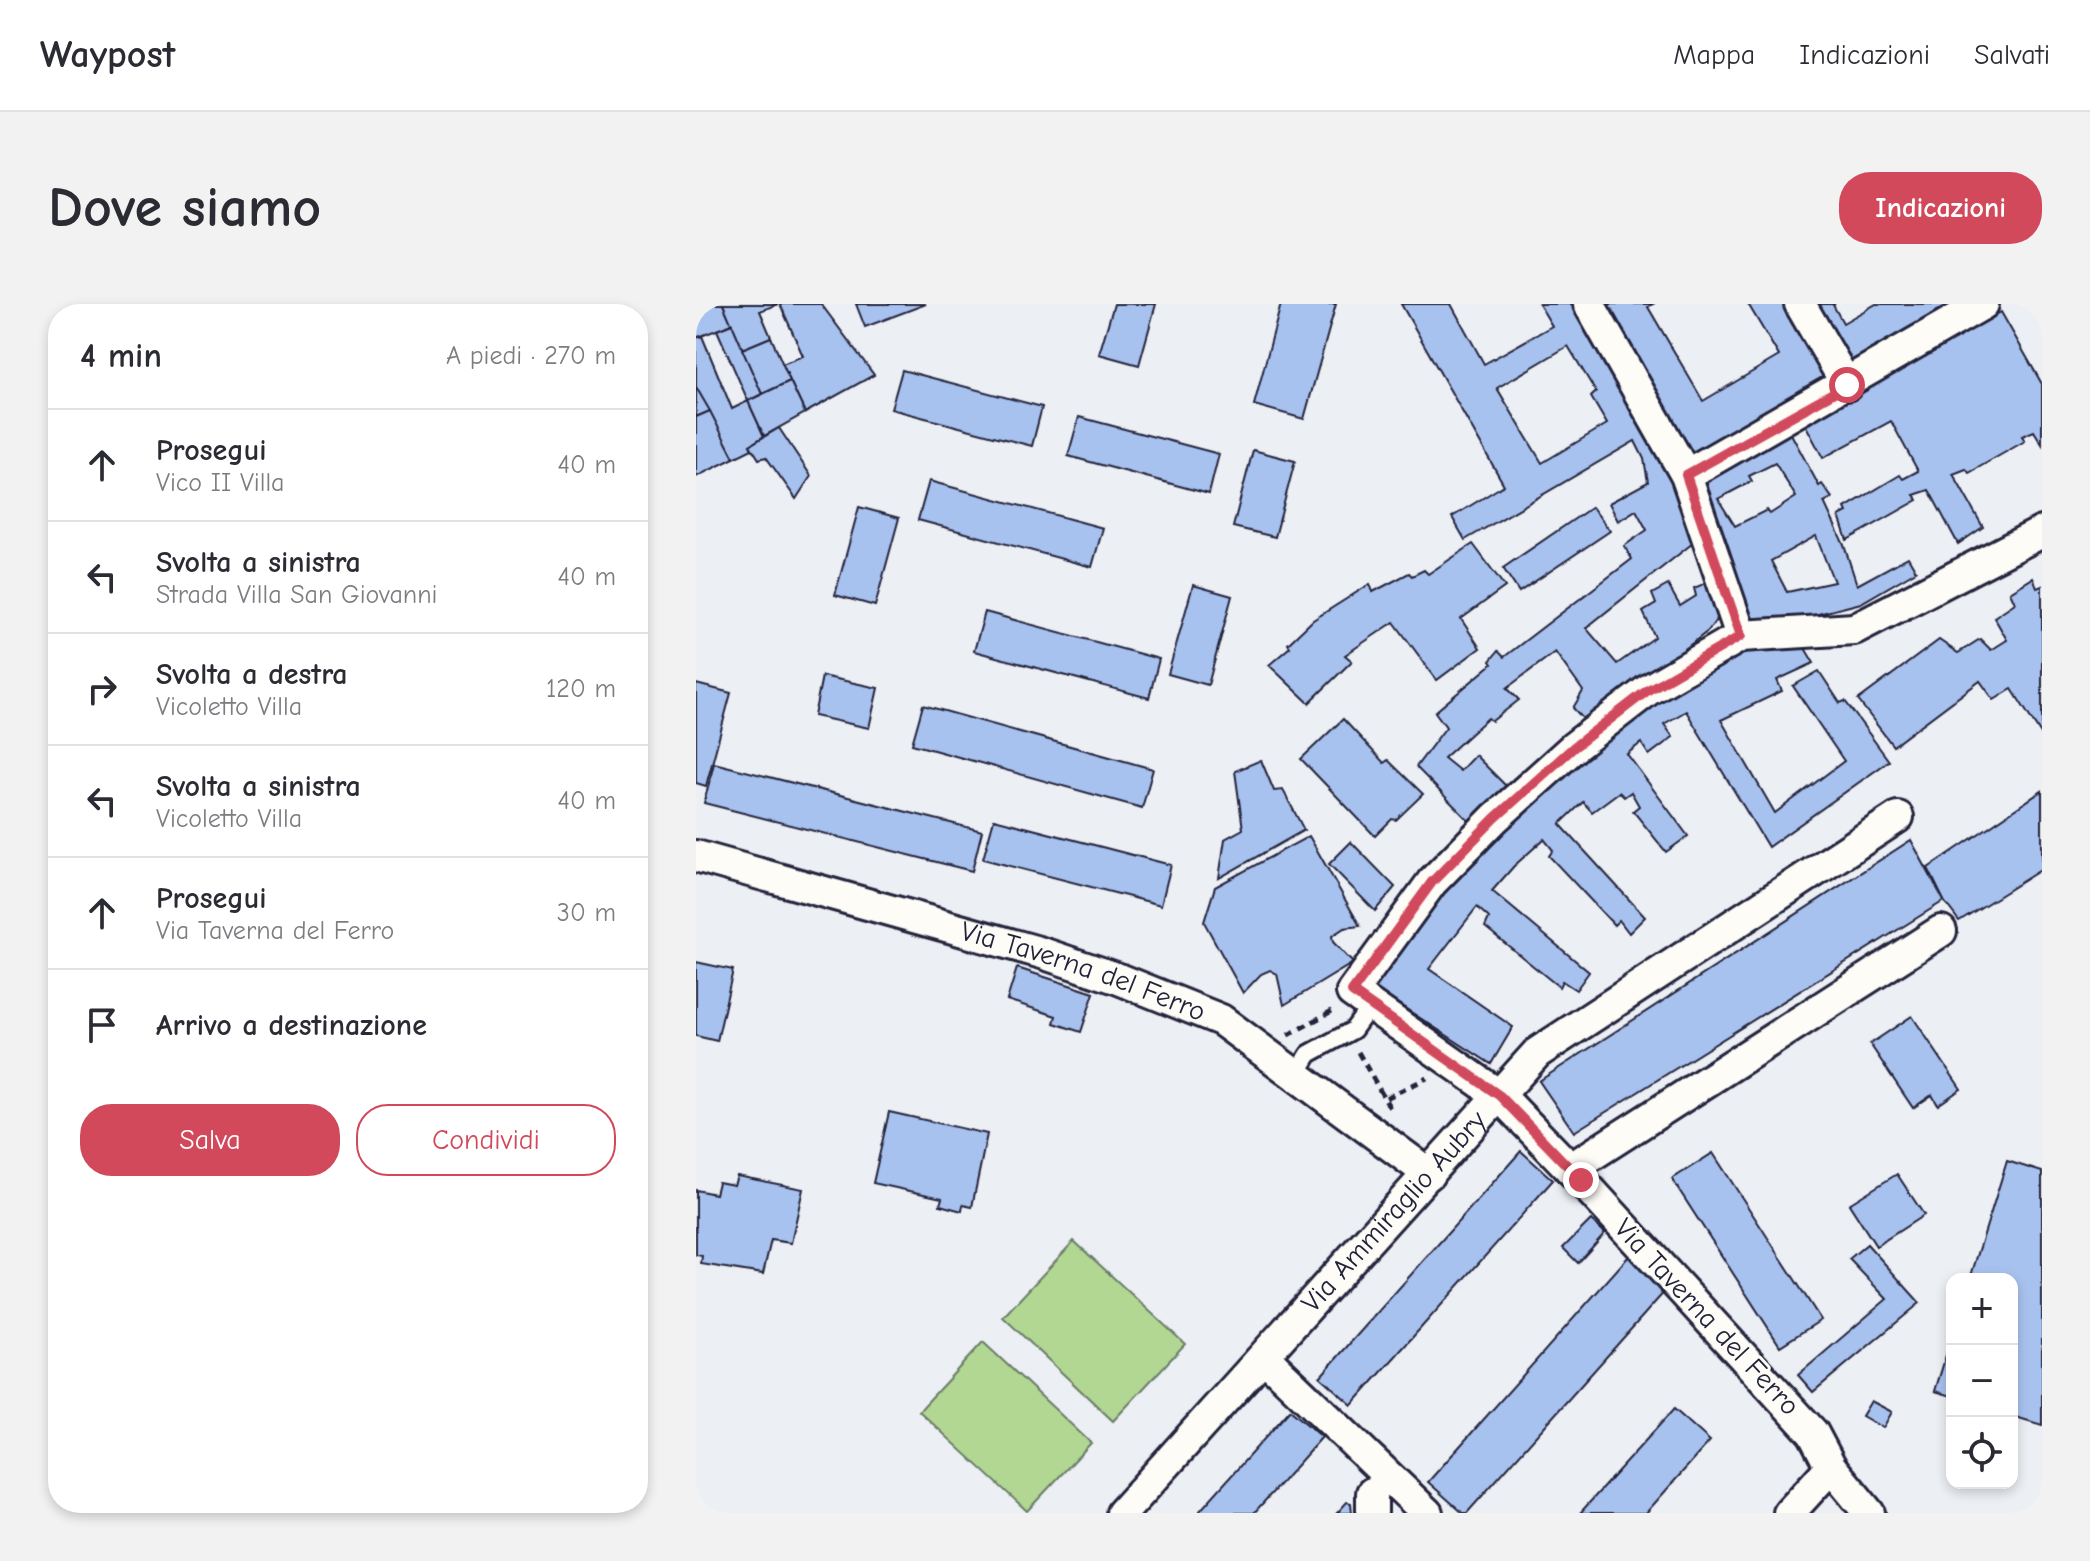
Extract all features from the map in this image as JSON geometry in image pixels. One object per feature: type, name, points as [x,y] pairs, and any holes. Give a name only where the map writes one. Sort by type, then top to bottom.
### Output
[{"type":"street","points":[[1589,304],[1686,475],[1741,636]]},
{"type":"street","points":[[1800,304],[1847,385]]},
{"type":"street","points":[[1686,475],[1983,304]]},
{"type":"street","points":[[1371,1005],[1352,992],[1432,882],[1495,818],[1574,747],[1648,690],[1741,636],[1854,629],[2042,532]]},
{"type":"street","name":"Via Ammiraglio Aubry","points":[[1122,1513],[1537,1053],[1898,817]]},
{"type":"street","name":"Via Taverna del Ferro","points":[[696,856],[1042,953],[1119,979],[1221,1020],[1429,1174]]},
{"type":"street","points":[[1570,1169],[1941,931]]},
{"type":"street","name":"Via Taverna del Ferro","points":[[1371,1005],[1500,1096],[1813,1433],[1831,1467],[1869,1513]]},
{"type":"street","points":[[1264,1357],[1427,1513]]},
{"type":"street","points":[[1789,1513],[1831,1467]]},
{"type":"lane","points":[[1296,1075],[1309,1054],[1353,1030],[1371,1005]]},
{"type":"path","points":[[1283,1037],[1334,1009],[1395,1119]]},
{"type":"path","points":[[1375,1103],[1432,1076]]},
{"type":"green space","points":[[1074,1241],[1185,1344],[1113,1421],[1003,1317]]},
{"type":"green space","points":[[983,1342],[1091,1443],[1027,1511],[919,1411]]},
{"type":"building","points":[[723,304],[732,324],[696,338],[696,307]]},
{"type":"building","points":[[723,304],[778,304],[760,311],[771,337],[742,349]]},
{"type":"building","points":[[780,304],[821,304],[874,375],[805,413],[782,364],[803,356]]},
{"type":"building","points":[[856,304],[926,304],[865,327]]},
{"type":"building","points":[[1114,304],[1156,304],[1139,365],[1099,354]]},
{"type":"building","points":[[1281,304],[1336,304],[1304,419],[1254,405]]},
{"type":"building","points":[[1401,304],[1451,304],[1484,364],[1552,326],[1539,304],[1575,304],[1649,429],[1698,539],[1586,628],[1617,664],[1655,637],[1643,612],[1656,604],[1652,594],[1668,585],[1680,606],[1696,596],[1694,588],[1713,580],[1724,609],[1708,631],[1588,724],[1573,708],[1583,691],[1555,652],[1507,688],[1519,700],[1492,721],[1488,718],[1444,758],[1460,771],[1475,755],[1509,789],[1472,824],[1416,767],[1446,727],[1435,712],[1492,664],[1490,661],[1498,651],[1504,657],[1632,559],[1624,546],[1647,530],[1636,510],[1618,521],[1609,503],[1648,482],[1644,459],[1635,441],[1465,540],[1452,517],[1504,485]],"holes":[[[1568,346],[1596,392],[1591,397],[1607,424],[1542,463],[1497,388]]]},
{"type":"building","points":[[1601,304],[1653,304],[1648,307],[1703,401],[1779,356],[1748,304],[1787,304],[1829,378],[1689,458]]},
{"type":"building","points":[[1811,304],[1835,304],[1843,323],[1876,304],[1960,304],[1847,367]]},
{"type":"building","points":[[2001,312],[2042,384],[2042,444],[2034,431],[2022,436],[2025,441],[1969,473],[1966,469],[1953,474],[1983,527],[1958,544],[1929,490],[1914,495],[1918,500],[1847,540],[1839,516],[1847,512],[1845,508],[1900,475],[1903,479],[1918,471],[1891,421],[1823,458],[1805,424]]},
{"type":"building","points":[[732,324],[762,394],[748,401],[717,330]]},
{"type":"building","points":[[702,336],[732,409],[748,401],[764,436],[750,445],[752,449],[734,458],[696,387],[696,338]]},
{"type":"building","points":[[771,337],[790,381],[762,394],[742,349]]},
{"type":"building","points":[[902,370],[1042,407],[1032,446],[891,409]]},
{"type":"building","points":[[790,381],[805,413],[764,436],[748,401]]},
{"type":"building","points":[[696,387],[710,411],[696,417]]},
{"type":"building","points":[[710,411],[734,458],[696,477],[696,417]]},
{"type":"building","points":[[1079,417],[1219,454],[1209,494],[1068,456]]},
{"type":"building","points":[[779,428],[811,476],[796,499],[766,457],[759,459],[750,445]]},
{"type":"building","points":[[1789,430],[1819,486],[1822,484],[1832,498],[1824,502],[1844,545],[1857,585],[1908,557],[1916,571],[1861,603],[1755,630],[1696,482]],"holes":[[[1775,463],[1796,497],[1770,514],[1767,510],[1735,526],[1718,499],[1752,481],[1749,476]],[[1816,536],[1834,582],[1787,592],[1771,561]]]},
{"type":"building","points":[[1253,450],[1295,461],[1275,537],[1233,527]]},
{"type":"building","points":[[929,481],[1103,528],[1092,567],[918,520]]},
{"type":"building","points":[[859,507],[899,518],[875,606],[835,595]]},
{"type":"building","points":[[1592,507],[1610,531],[1519,592],[1503,568]]},
{"type":"building","points":[[1473,544],[1505,587],[1461,619],[1480,648],[1437,680],[1394,622],[1345,655],[1352,661],[1309,703],[1269,665],[1290,647],[1288,644],[1313,620],[1370,584],[1373,592],[1409,573],[1412,576],[1424,570],[1428,574]]},
{"type":"building","points":[[2033,578],[2037,588],[2042,586],[2042,736],[2012,689],[1994,700],[1980,681],[1893,746],[1858,700],[1939,640],[1958,653],[1980,639],[1991,650],[2007,640],[1994,617],[2015,603],[2010,592]]},
{"type":"building","points":[[1193,585],[1232,596],[1208,685],[1168,674]]},
{"type":"building","points":[[985,612],[1159,659],[1149,698],[974,651]]},
{"type":"building","points":[[1797,635],[1814,663],[1777,680],[1782,691],[1721,720],[1775,813],[1844,761],[1793,686],[1819,671],[1840,703],[1845,701],[1889,761],[1768,847],[1686,711],[1664,724],[1673,737],[1649,755],[1641,743],[1627,754],[1688,836],[1666,852],[1633,811],[1639,806],[1631,792],[1624,797],[1619,792],[1592,812],[1583,802],[1560,824],[1645,917],[1629,933],[1619,920],[1614,925],[1549,856],[1553,850],[1544,839],[1492,891],[1589,972],[1576,990],[1562,981],[1559,987],[1485,927],[1489,918],[1477,907],[1429,969],[1513,1027],[1491,1064],[1369,985],[1479,840],[1670,684],[1724,657]]},
{"type":"building","points":[[822,676],[878,688],[869,728],[814,716]]},
{"type":"building","points":[[696,684],[731,693],[706,786],[696,783]]},
{"type":"building","points":[[923,705],[1153,769],[1142,808],[912,744]]},
{"type":"building","points":[[1343,719],[1384,763],[1388,760],[1423,794],[1375,836],[1301,759]]},
{"type":"building","points":[[1261,760],[1274,791],[1283,790],[1304,830],[1219,878],[1225,839],[1243,829],[1235,771]]},
{"type":"building","points":[[714,763],[982,831],[972,871],[704,803]]},
{"type":"building","points":[[2042,791],[2042,869],[1959,921],[1944,901],[1928,868]]},
{"type":"building","points":[[994,819],[1171,865],[1161,905],[983,859]]},
{"type":"building","points":[[1309,836],[1360,926],[1344,928],[1332,936],[1333,942],[1353,963],[1284,1005],[1277,974],[1270,970],[1261,974],[1243,993],[1204,922],[1215,887]]},
{"type":"building","points":[[1911,840],[1944,901],[1574,1132],[1539,1081]]},
{"type":"building","points":[[1351,842],[1395,887],[1375,911],[1329,864]]},
{"type":"building","points":[[696,962],[733,970],[717,1041],[696,1036]]},
{"type":"building","points":[[1017,968],[1094,993],[1081,1032],[1054,1023],[1056,1016],[1007,1000]]},
{"type":"building","points":[[1912,1016],[1961,1089],[1938,1105],[1932,1095],[1913,1108],[1870,1044]]},
{"type":"building","points":[[889,1112],[987,1134],[972,1207],[963,1205],[962,1211],[940,1205],[942,1198],[873,1183]]},
{"type":"building","points":[[1521,1151],[1553,1180],[1352,1405],[1320,1377]]},
{"type":"building","points":[[1713,1153],[1821,1320],[1780,1346],[1672,1179]]},
{"type":"building","points":[[2007,1161],[2042,1172],[2042,1425],[2018,1418],[2018,1273],[1972,1273]]},
{"type":"building","points":[[1897,1174],[1924,1215],[1876,1246],[1849,1204]]},
{"type":"building","points":[[737,1176],[803,1189],[791,1243],[771,1240],[763,1274],[701,1264],[702,1256],[696,1255],[696,1190],[715,1194],[718,1182],[734,1185]]},
{"type":"building","points":[[1591,1220],[1605,1233],[1578,1263],[1563,1248]]},
{"type":"building","points":[[1867,1244],[1920,1303],[1813,1392],[1798,1375],[1887,1299],[1849,1259]]},
{"type":"building","points":[[1629,1256],[1666,1290],[1467,1513],[1463,1513],[1428,1482]]},
{"type":"building","points":[[1946,1355],[1946,1394],[1935,1391]]},
{"type":"building","points":[[1871,1401],[1892,1412],[1883,1428],[1862,1416]]},
{"type":"building","points":[[1674,1409],[1710,1441],[1646,1513],[1580,1513]]},
{"type":"building","points":[[1290,1410],[1322,1437],[1254,1513],[1198,1513]]},
{"type":"building","points":[[1347,1502],[1351,1503],[1352,1513],[1337,1513]]},
{"type":"route","points":[[1581,1180],[1500,1096],[1352,992],[1432,882],[1495,818],[1574,747],[1648,690],[1741,636],[1686,475],[1847,385]]}]
